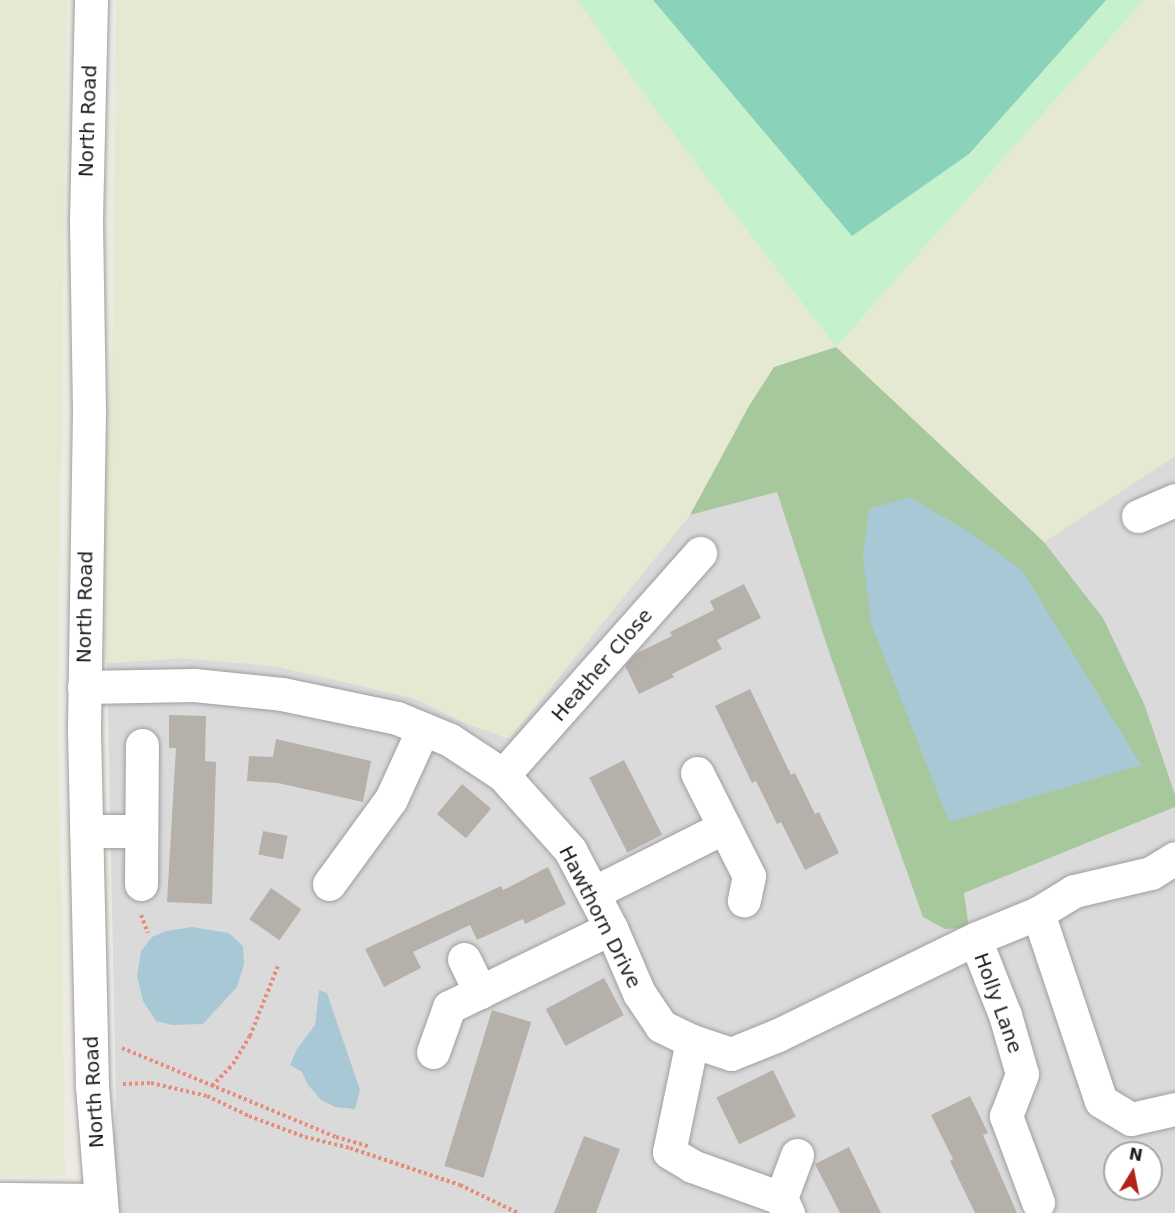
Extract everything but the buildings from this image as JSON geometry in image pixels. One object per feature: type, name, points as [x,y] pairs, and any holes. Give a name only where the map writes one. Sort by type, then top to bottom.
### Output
[{"type":"street","name":"North Road","points":[[91,0],[86,221],[88,410],[84,687],[92,1086],[101,1207]]},
{"type":"street","points":[[1138,516],[1175,500]]},
{"type":"street","name":"Heather Close","points":[[503,775],[699,553]]},
{"type":"street","name":"Hawthorn Drive","points":[[84,687],[194,685],[282,694],[397,718],[450,740],[503,775],[570,850],[611,928],[639,993],[661,1026],[692,1041],[731,1054],[778,1035],[975,939],[1038,913],[1074,891],[1150,873],[1175,858]]},
{"type":"street","points":[[328,884],[391,799],[423,729]]},
{"type":"street","points":[[141,884],[142,745]]},
{"type":"street","points":[[697,773],[749,876],[744,900]]},
{"type":"street","points":[[593,893],[724,827]]},
{"type":"street","points":[[86,831],[141,831]]},
{"type":"street","points":[[1038,913],[1101,1101],[1131,1119],[1175,1109]]},
{"type":"street","points":[[433,1052],[449,1007],[611,928]]},
{"type":"street","name":"Holly Lane","points":[[975,939],[1005,1014],[1022,1074],[1006,1116],[1038,1202]]},
{"type":"street","points":[[464,959],[480,992]]},
{"type":"street","points":[[692,1041],[669,1152],[692,1166],[784,1205],[797,1155]]},
{"type":"street","points":[[0,1199],[101,1207]]},
{"type":"path","points":[[212,1086],[233,1064],[250,1036],[278,966]]},
{"type":"path","points":[[91,1045],[123,1048],[336,1137],[371,1147]]},
{"type":"path","points":[[92,1086],[151,1083],[207,1096],[249,1116],[305,1137],[350,1149],[460,1185],[518,1213]]},
{"type":"shaded area","points":[[1175,456],[1175,795],[1148,715],[1103,618],[1044,542]]},
{"type":"shaded area","points":[[777,492],[828,649],[969,928],[964,893],[1175,807],[1175,1213],[109,1213],[116,1102],[107,663],[183,658],[275,666],[414,698],[465,723],[607,616],[690,515]]},
{"type":"green space","points":[[0,0],[67,0],[58,682],[65,1176],[0,1177]]},
{"type":"green space","points":[[116,0],[577,0],[659,115],[836,347],[773,367],[749,406],[690,515],[509,739],[465,723],[414,698],[275,666],[183,658],[107,663],[99,588],[114,302]]},
{"type":"green space","points":[[577,0],[1144,0],[836,347],[659,115]]},
{"type":"green space","points":[[653,0],[1106,0],[969,154],[852,236]]},
{"type":"green space","points":[[1144,0],[1171,0],[1175,5],[1175,456],[1044,542],[836,347]]},
{"type":"green space","points":[[836,347],[1044,542],[1103,618],[1145,706],[1175,795],[1175,807],[964,893],[969,928],[945,929],[923,917],[828,649],[777,492],[690,515],[749,406],[774,367]]},
{"type":"water","points":[[909,497],[969,532],[1022,570],[1141,765],[949,822],[871,623],[863,557],[869,509]]},
{"type":"water","points":[[192,927],[229,933],[243,946],[244,964],[237,987],[203,1024],[172,1025],[156,1021],[143,1001],[137,976],[141,951],[152,937],[166,931]]},
{"type":"water","points":[[319,990],[327,993],[360,1090],[355,1109],[335,1107],[321,1100],[308,1085],[302,1072],[290,1065],[297,1049],[315,1025]]}]
